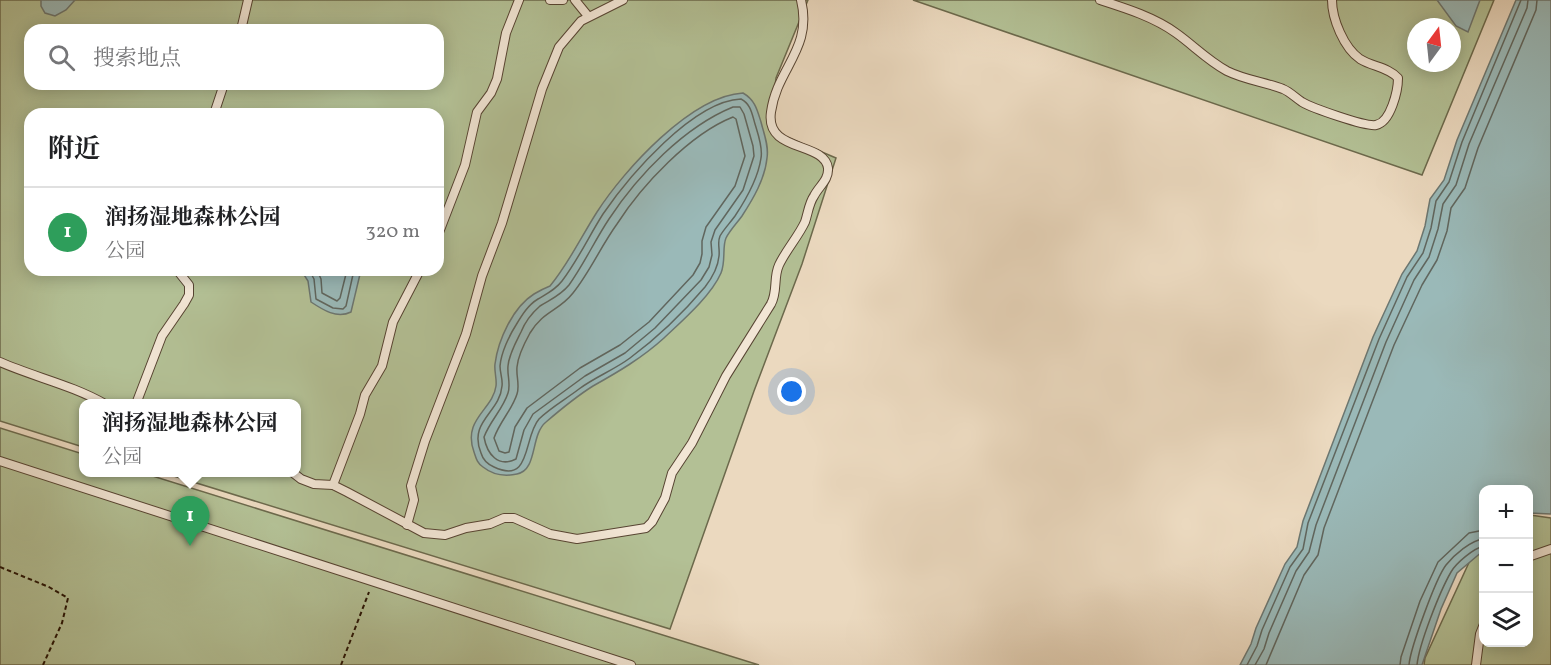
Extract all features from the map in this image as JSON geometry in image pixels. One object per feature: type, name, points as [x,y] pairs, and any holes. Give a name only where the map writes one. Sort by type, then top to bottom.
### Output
[{"type":"lane","points":[[242,24],[248,0]]},
{"type":"lane","points":[[444,219],[465,165],[477,112],[491,93],[496,80],[506,33],[519,0]]},
{"type":"lane","points":[[550,0],[563,0]]},
{"type":"lane","points":[[575,0],[588,16]]},
{"type":"lane","points":[[407,525],[414,501],[411,486],[425,441],[466,334],[482,276],[502,223],[542,88],[559,47],[569,33],[588,16],[623,0]]},
{"type":"lane","points":[[298,477],[314,484],[333,485],[424,533],[445,536],[504,518],[514,518],[550,534],[577,539],[646,528],[652,522],[665,498],[672,473],[692,443],[726,376],[776,295],[777,268],[804,223],[814,196],[827,175],[828,166],[825,161],[818,155],[782,139],[774,131],[771,122],[775,95],[802,40],[801,0]]},
{"type":"lane","points":[[1100,0],[1144,16],[1175,32],[1208,60],[1230,73],[1285,90],[1317,109],[1377,125],[1383,121],[1395,101],[1398,78],[1392,72],[1360,59],[1349,48],[1337,23],[1332,0]]},
{"type":"lane","points":[[216,108],[222,90]]},
{"type":"lane","points":[[138,399],[162,336],[189,295],[189,285],[182,276]]},
{"type":"lane","points":[[333,485],[365,395],[382,366],[393,322],[417,276]]},
{"type":"lane","points":[[0,362],[97,399]]},
{"type":"lane","points":[[0,461],[631,665]]},
{"type":"lane","points":[[1533,555],[1551,549]]},
{"type":"lane","points":[[1476,665],[1480,647]]},
{"type":"path","points":[[0,567],[49,587],[68,598],[62,623],[43,665]]},
{"type":"path","points":[[341,665],[373,581]]},
{"type":"green space","points":[[0,0],[808,0],[776,78],[770,130],[836,158],[802,264],[754,391],[670,629],[177,477],[301,477],[301,399],[79,399],[79,446],[0,421]]},
{"type":"green space","points":[[913,0],[1494,0],[1422,175]]},
{"type":"green space","points":[[0,428],[79,453],[79,477],[156,477],[759,665],[0,665]]},
{"type":"green space","points":[[1533,515],[1551,518],[1551,665],[1424,665],[1425,658],[1478,543],[1479,647],[1533,647]]},
{"type":"water","points":[[41,0],[75,0],[66,10],[55,16],[45,13]]},
{"type":"water","points":[[1437,0],[1480,0],[1468,32],[1461,28],[1461,18],[1450,18]]},
{"type":"water","points":[[1516,0],[1551,0],[1551,514],[1533,513],[1533,485],[1479,485],[1479,554],[1457,573],[1441,609],[1422,665],[1240,665],[1285,564],[1297,547],[1303,521],[1373,337],[1402,274],[1417,251],[1430,199],[1444,180],[1457,140]]},
{"type":"water","points":[[743,93],[757,109],[766,140],[767,158],[764,174],[754,196],[726,238],[721,273],[716,282],[696,308],[656,345],[581,394],[546,422],[541,428],[531,459],[524,471],[503,475],[487,470],[479,464],[476,458],[471,441],[472,431],[494,394],[497,355],[503,335],[519,307],[536,293],[550,286],[597,212],[641,157],[681,121],[702,107],[723,97]]},
{"type":"water","points":[[305,276],[360,276],[351,312],[335,314],[311,302],[308,281]]},
{"type":"place","name":"润扬湿地森林公园","points":[[190,546]]}]
